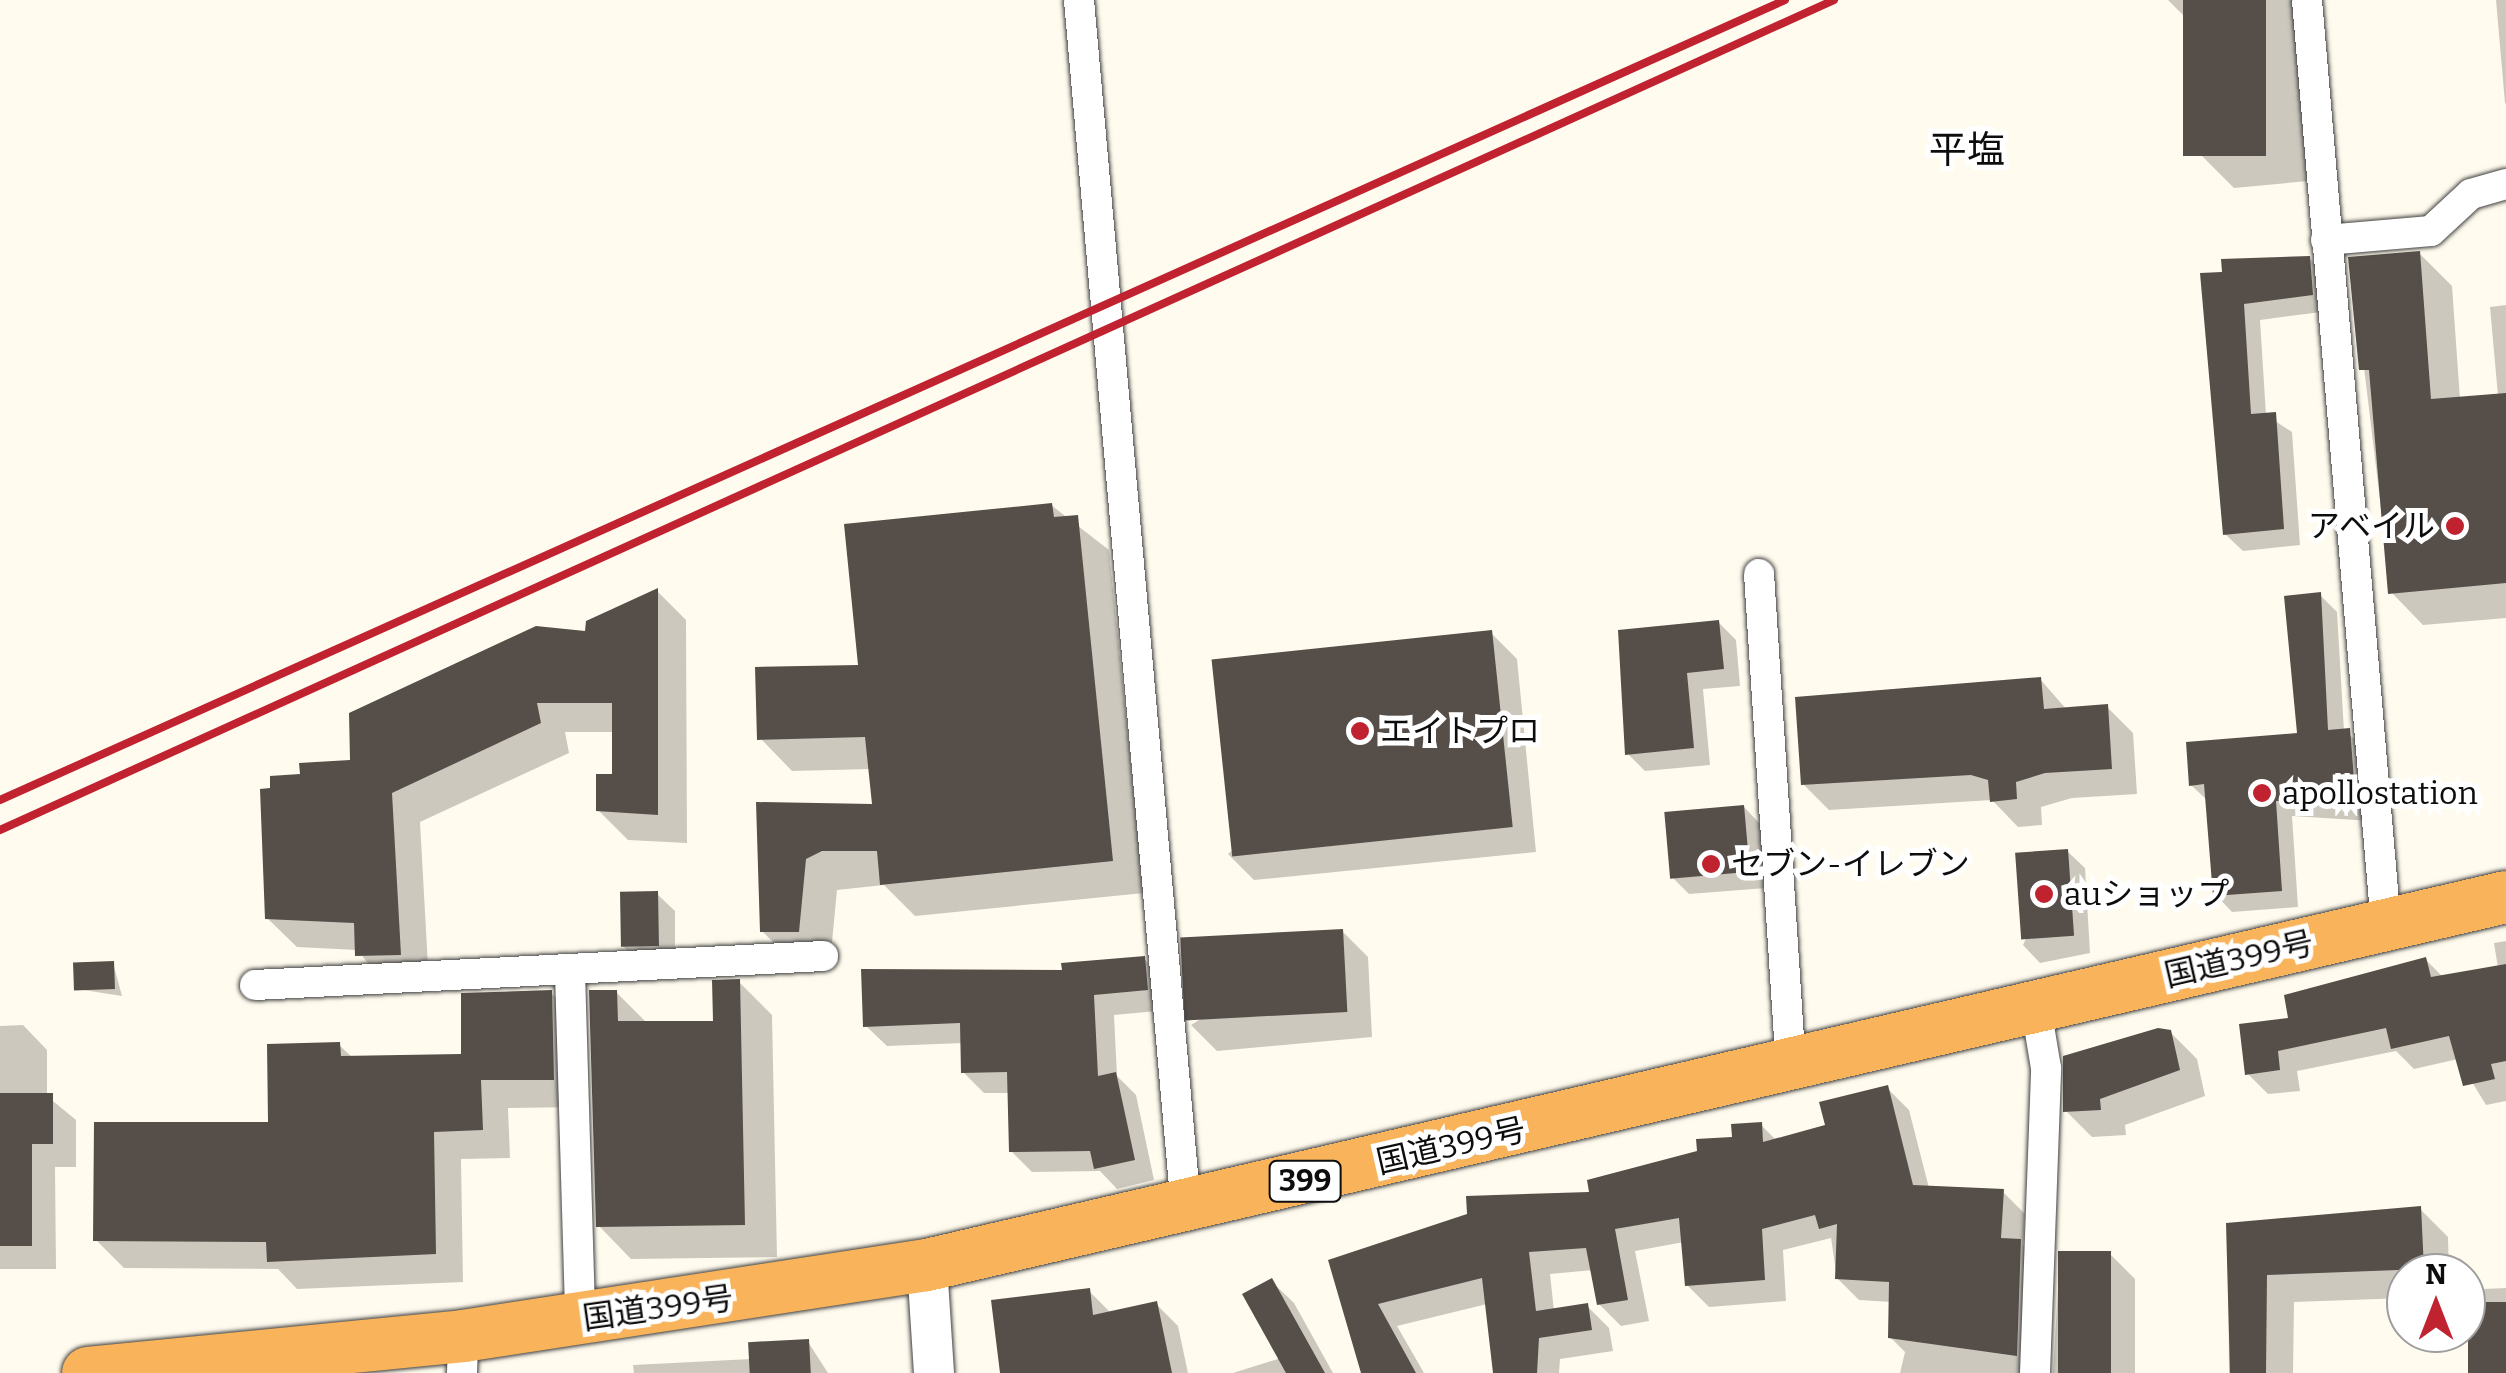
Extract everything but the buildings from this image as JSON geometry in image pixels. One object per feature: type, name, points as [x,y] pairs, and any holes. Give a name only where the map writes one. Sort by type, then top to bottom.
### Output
[{"type":"highway","name":"国道399号","points":[[88,1373],[462,1354],[580,1319],[927,1264],[1186,1209],[2506,897]]},
{"type":"street","points":[[1079,0],[1186,1209]]},
{"type":"street","points":[[2306,0],[2386,924]]},
{"type":"street","points":[[2326,240],[2431,231],[2471,194],[2506,184]]},
{"type":"street","points":[[1759,574],[1790,1066]]},
{"type":"street","points":[[255,985],[570,973],[822,956]]},
{"type":"street","points":[[570,973],[580,1319]]},
{"type":"street","points":[[2035,1373],[2046,1068],[2036,1008]]},
{"type":"street","points":[[927,1264],[934,1373]]},
{"type":"railway","points":[[0,800],[1785,0]]},
{"type":"railway","points":[[0,830],[1834,0]]},
{"type":"place","name":"アベイル","points":[[2455,526]]},
{"type":"place","name":"エイトプロ","points":[[1360,731]]},
{"type":"place","name":"apollostation","points":[[2262,793]]},
{"type":"place","name":"セブン-イレブン","points":[[1711,864]]},
{"type":"place","name":"auショップ","points":[[2044,894]]},
{"type":"district","name":"平塩","points":[[1967,151]]}]
